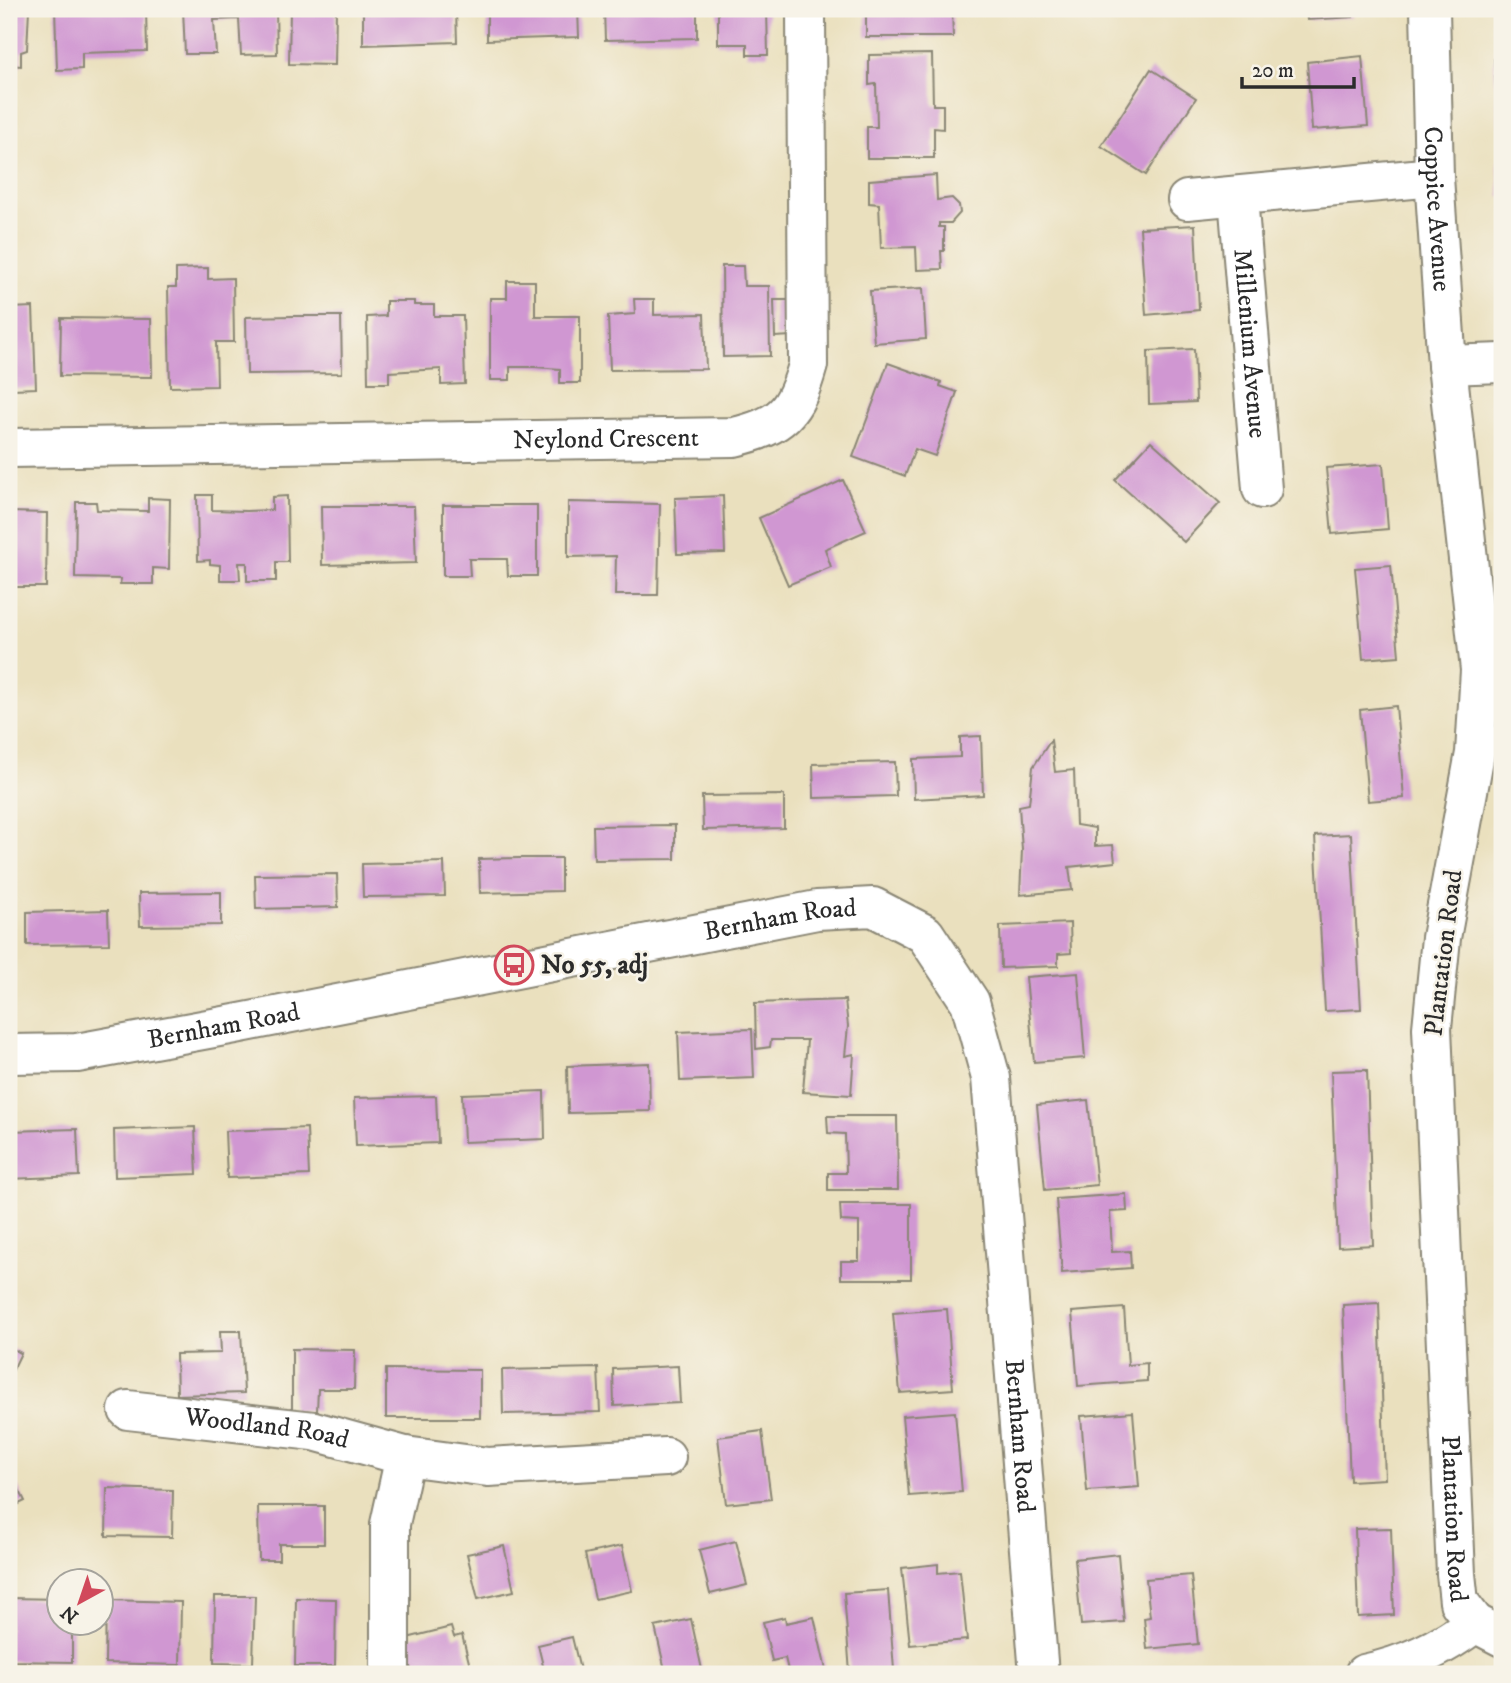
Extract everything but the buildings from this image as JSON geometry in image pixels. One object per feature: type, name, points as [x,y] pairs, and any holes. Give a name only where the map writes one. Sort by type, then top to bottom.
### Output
[{"type":"street","name":"Neylond Crescent","points":[[9,448],[720,438],[763,430],[788,411],[801,391],[808,365],[806,9]]},
{"type":"street","name":"Coppice Avenue","points":[[1430,9],[1434,177],[1447,365]]},
{"type":"street","points":[[1187,200],[1434,177]]},
{"type":"street","name":"Millenium Avenue","points":[[1238,197],[1262,489]]},
{"type":"street","points":[[1447,365],[1502,363]]},
{"type":"street","name":"Plantation Road","points":[[1447,365],[1480,670],[1475,753],[1441,938],[1432,1028],[1456,1574],[1459,1602],[1488,1630]]},
{"type":"street","name":"Bernham Road","points":[[9,1054],[77,1053],[817,910],[873,907],[925,934],[970,1002],[990,1078],[1039,1674]]},
{"type":"street","name":"Woodland Road","points":[[128,1410],[314,1431],[405,1456],[488,1467],[666,1457]]},
{"type":"street","points":[[390,1674],[390,1524],[405,1456]]},
{"type":"street","points":[[1364,1674],[1394,1668],[1456,1637],[1488,1630]]},
{"type":"place","name":"No 55, adj","points":[[514,965]]}]
